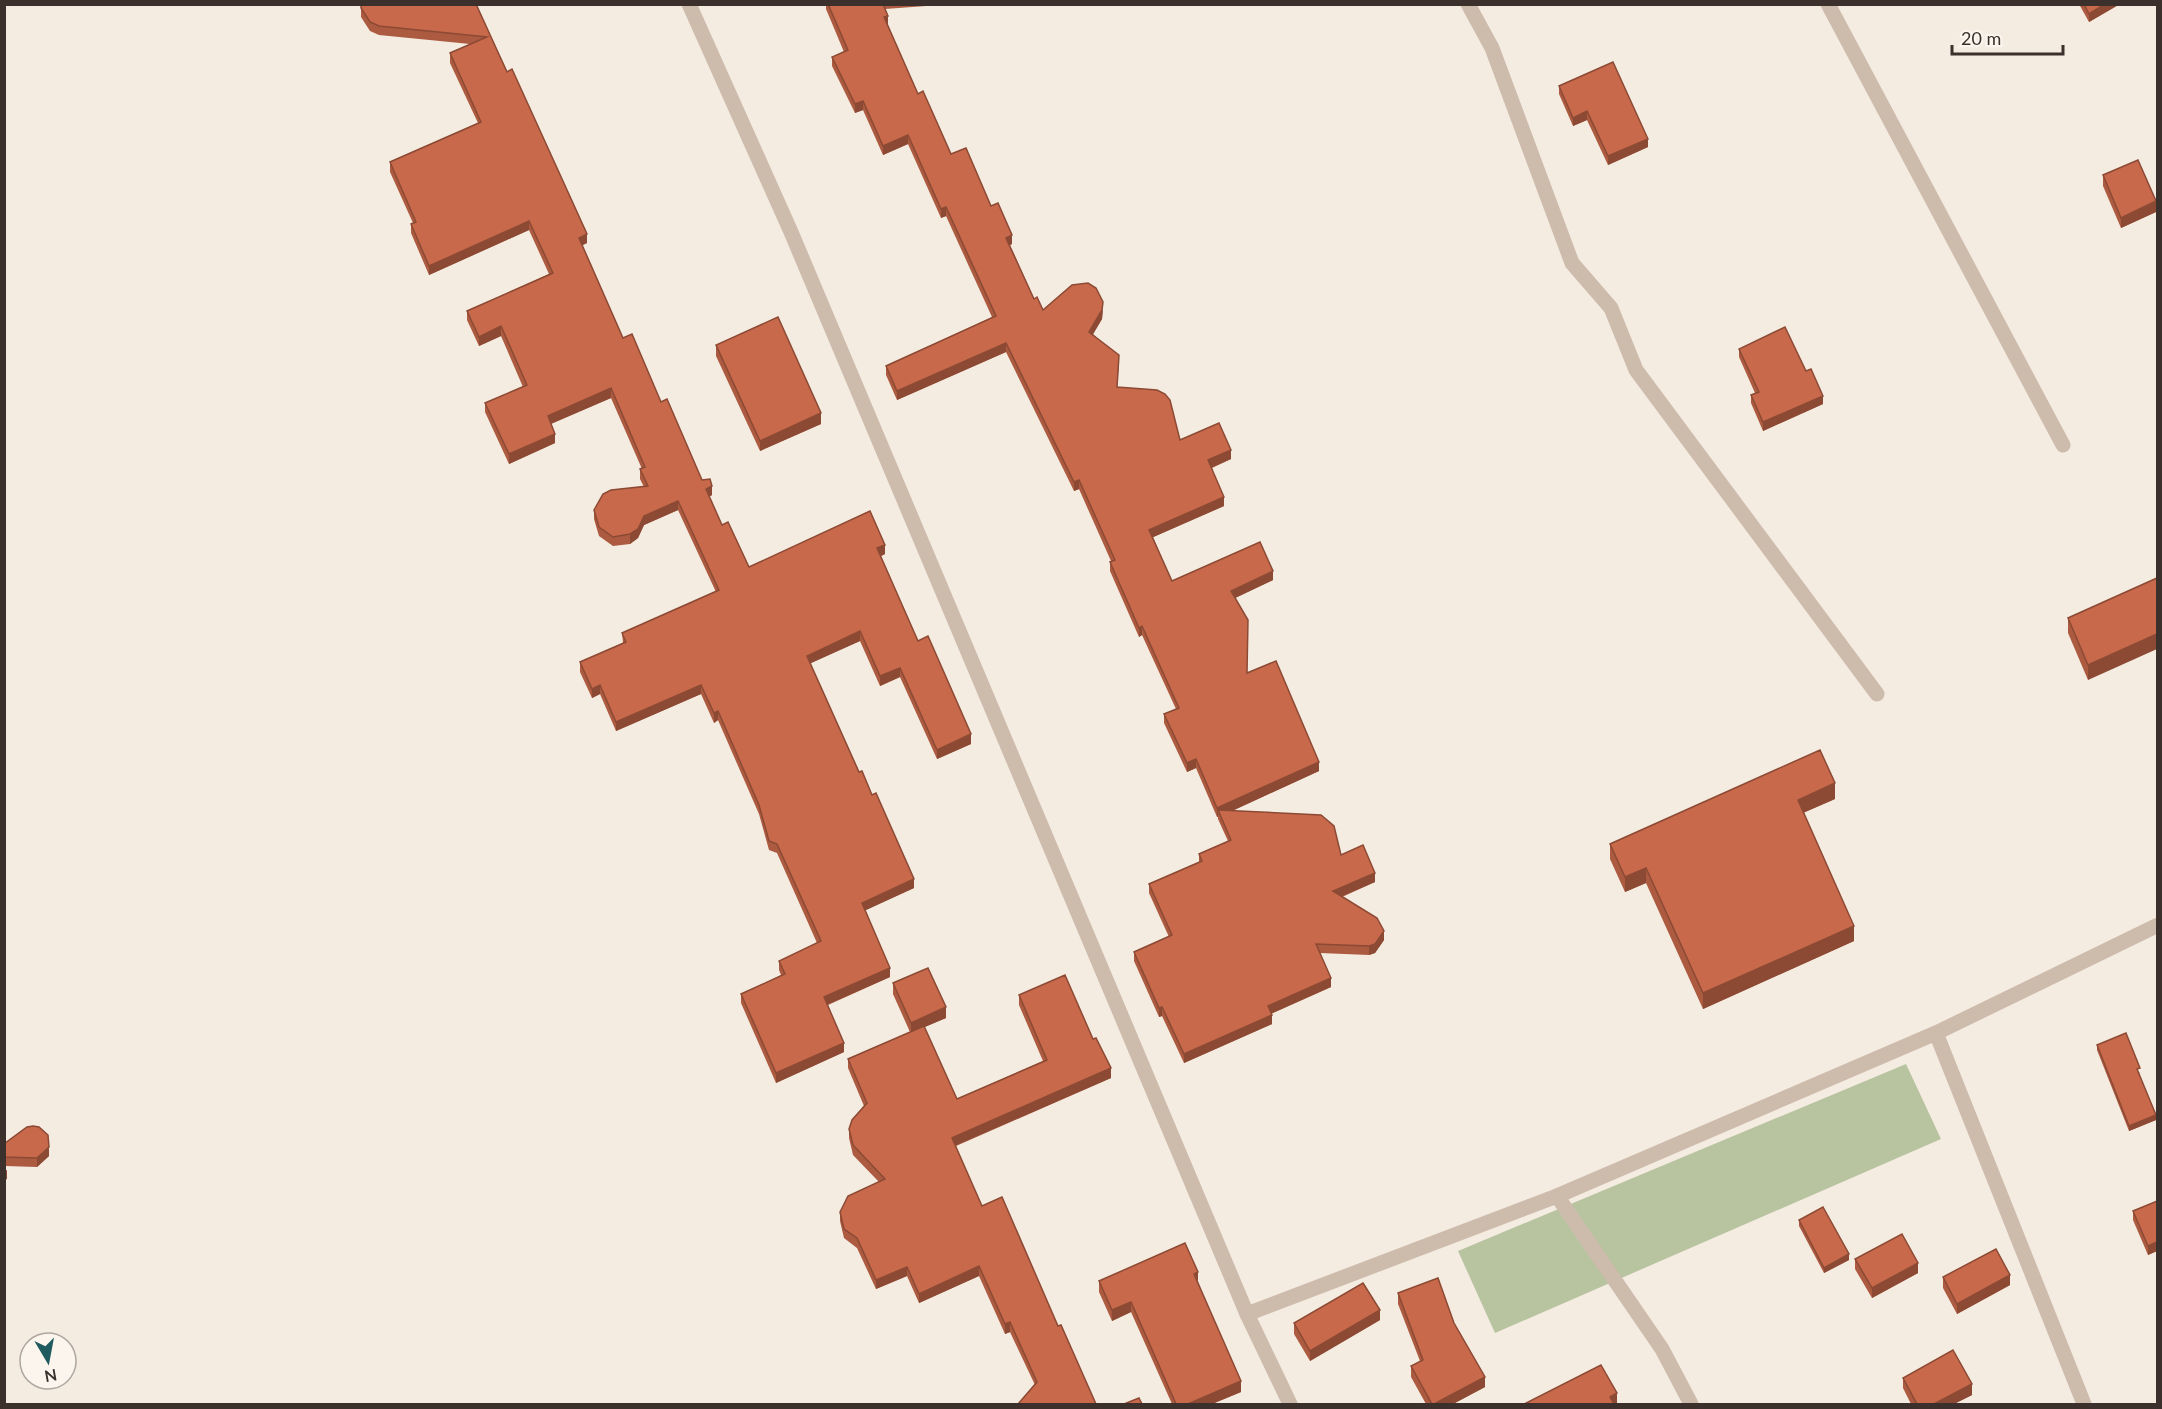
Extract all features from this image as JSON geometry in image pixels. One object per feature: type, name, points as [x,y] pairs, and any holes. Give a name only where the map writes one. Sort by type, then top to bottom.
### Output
[{"type":"street","points":[[689,4],[791,232],[1247,1314],[1290,1404]]},
{"type":"street","points":[[1468,4],[1492,48],[1572,262],[1611,308],[1636,370],[1876,694]]},
{"type":"street","points":[[1828,4],[2062,445]]},
{"type":"street","points":[[1247,1314],[1557,1196],[1936,1034],[2157,925]]},
{"type":"street","points":[[1936,1034],[2084,1404]]},
{"type":"street","points":[[1557,1196],[1662,1349],[1691,1404]]},
{"type":"green space","points":[[1906,1064],[1941,1139],[1495,1333],[1458,1251]]},
{"type":"building","points":[[361,4],[476,4],[507,72],[512,69],[587,234],[579,238],[623,338],[632,334],[661,402],[667,399],[702,480],[710,479],[712,486],[706,489],[722,525],[728,522],[749,567],[870,511],[885,545],[877,548],[918,641],[928,636],[971,734],[937,750],[900,668],[880,676],[860,631],[807,656],[859,772],[862,771],[872,795],[876,793],[914,879],[862,903],[890,968],[824,997],[844,1043],[776,1073],[741,994],[785,974],[779,961],[821,941],[777,844],[769,841],[759,805],[718,711],[714,713],[701,685],[616,722],[600,685],[592,689],[580,662],[626,642],[622,633],[719,590],[678,501],[644,516],[638,529],[630,534],[613,537],[599,527],[594,510],[603,494],[611,490],[648,486],[640,469],[645,467],[611,388],[548,416],[555,434],[509,454],[485,403],[527,385],[501,326],[479,337],[467,311],[553,273],[529,221],[429,266],[411,224],[416,222],[390,162],[481,122],[450,53],[487,37],[379,26],[370,22]]},
{"type":"building","points":[[828,4],[883,4],[888,16],[884,17],[918,94],[923,91],[951,154],[966,148],[991,206],[998,203],[1012,235],[1006,238],[1034,299],[1037,297],[1043,310],[1072,285],[1088,283],[1096,288],[1103,302],[1102,310],[1089,332],[1119,355],[1117,387],[1157,390],[1165,394],[1170,400],[1180,440],[1219,423],[1231,450],[1208,460],[1224,497],[1149,530],[1172,581],[1260,542],[1273,571],[1231,591],[1248,620],[1247,673],[1276,661],[1319,762],[1217,808],[1196,759],[1187,763],[1164,714],[1179,708],[1142,626],[1139,628],[1110,562],[1115,560],[1079,480],[1074,482],[1006,343],[897,391],[886,366],[996,316],[946,207],[941,209],[908,135],[883,146],[863,101],[855,104],[832,57],[848,50]]},
{"type":"building","points":[[2084,4],[2105,4],[2089,14]]},
{"type":"building","points":[[1613,62],[1648,139],[1608,156],[1587,111],[1573,118],[1559,86]]},
{"type":"building","points":[[2138,160],[2156,201],[2121,218],[2103,175]]},
{"type":"building","points":[[778,317],[821,413],[760,441],[716,345]]},
{"type":"building","points":[[1785,327],[1806,371],[1811,369],[1823,396],[1763,422],[1751,395],[1759,392],[1739,349]]},
{"type":"building","points":[[2157,578],[2157,634],[2088,665],[2068,618]]},
{"type":"building","points":[[1820,750],[1835,783],[1798,800],[1854,926],[1703,993],[1646,868],[1625,877],[1610,844]]},
{"type":"building","points":[[1218,810],[1321,815],[1334,826],[1341,855],[1363,845],[1375,873],[1333,891],[1377,918],[1384,931],[1375,944],[1369,946],[1316,944],[1331,978],[1268,1006],[1272,1015],[1184,1054],[1162,1007],[1159,1008],[1134,952],[1172,935],[1149,884],[1202,861],[1199,854],[1231,840]]},
{"type":"building","points":[[928,968],[946,1007],[911,1023],[893,983]]},
{"type":"building","points":[[1065,975],[1093,1039],[1096,1038],[1111,1068],[952,1138],[982,1206],[1002,1197],[1058,1326],[1061,1325],[1096,1404],[1018,1404],[1037,1382],[1010,1322],[1005,1324],[979,1266],[919,1294],[907,1267],[876,1280],[857,1238],[844,1229],[840,1212],[848,1196],[885,1179],[853,1145],[849,1129],[852,1120],[867,1103],[848,1059],[924,1026],[957,1099],[1047,1060],[1019,995]]},
{"type":"building","points":[[2126,1033],[2140,1068],[2137,1069],[2156,1115],[2129,1126],[2097,1045]]},
{"type":"building","points":[[27,1127],[39,1127],[48,1135],[49,1147],[37,1158],[4,1157],[4,1144]]},
{"type":"building","points":[[2157,1201],[2157,1242],[2148,1246],[2133,1211]]},
{"type":"building","points":[[1823,1207],[1849,1254],[1824,1268],[1799,1220]]},
{"type":"building","points":[[1902,1234],[1918,1263],[1872,1288],[1855,1259]]},
{"type":"building","points":[[1185,1243],[1198,1272],[1194,1274],[1241,1381],[1188,1404],[1176,1404],[1131,1302],[1112,1310],[1099,1281]]},
{"type":"building","points":[[1996,1249],[2010,1275],[1957,1304],[1943,1277]]},
{"type":"building","points":[[1438,1278],[1454,1323],[1485,1377],[1432,1404],[1411,1366],[1423,1360],[1398,1293]]},
{"type":"building","points":[[1363,1283],[1380,1310],[1310,1351],[1294,1323]]},
{"type":"building","points":[[1953,1350],[1972,1384],[1934,1404],[1917,1404],[1903,1378]]},
{"type":"building","points":[[1601,1365],[1617,1393],[1610,1397],[1614,1404],[1524,1404]]},
{"type":"building","points":[[1139,1398],[1142,1404],[1124,1404]]}]
